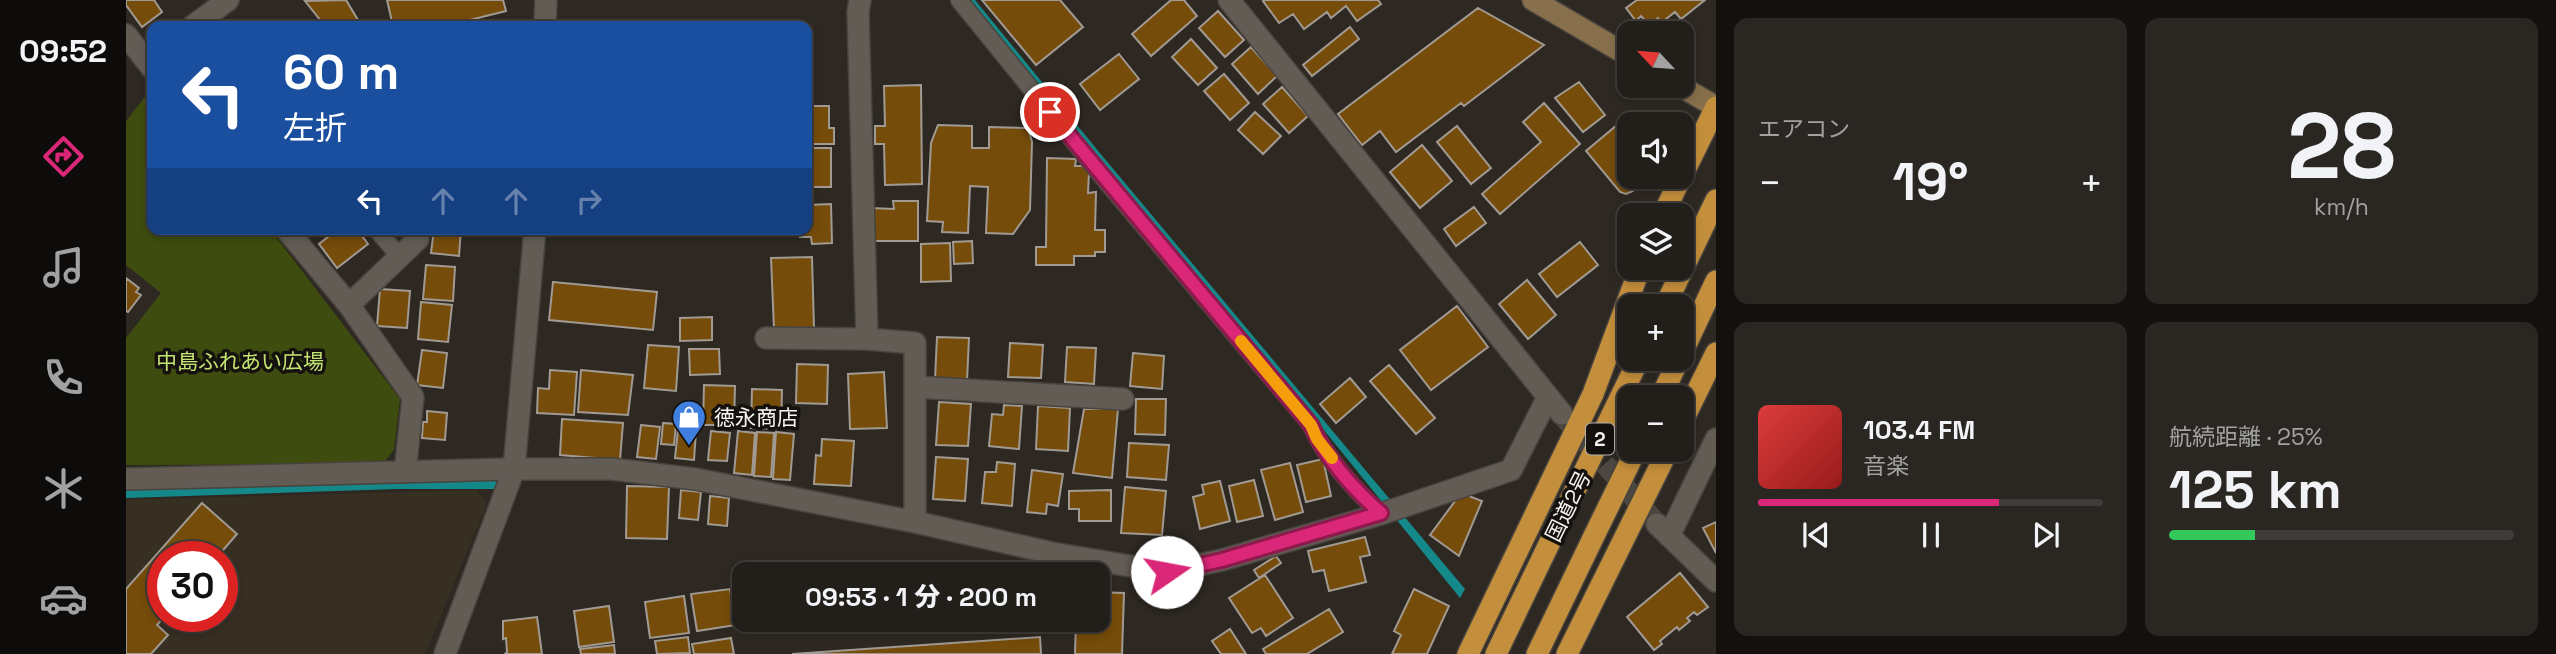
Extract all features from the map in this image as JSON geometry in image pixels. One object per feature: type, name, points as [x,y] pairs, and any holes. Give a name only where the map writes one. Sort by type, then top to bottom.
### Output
[{"type":"highway","points":[[1694,152],[1716,107]]},
{"type":"highway","points":[[1671,294],[1716,200]]},
{"type":"highway","points":[[1468,654],[1593,394],[1636,280]]},
{"type":"highway","points":[[1694,328],[1716,281]]},
{"type":"highway","points":[[1694,397],[1716,352]]},
{"type":"highway","name":"国道2号","points":[[1496,654],[1633,371]]},
{"type":"highway","name":"国道2号","points":[[1537,654],[1630,462]]},
{"type":"highway","points":[[1567,654],[1662,462]]},
{"type":"main road","points":[[1533,0],[1617,49]]},
{"type":"main road","points":[[1694,94],[1716,107]]},
{"type":"street","points":[[204,21],[228,0]]},
{"type":"street","points":[[545,21],[546,0]]},
{"type":"street","points":[[860,0],[858,12],[867,339]]},
{"type":"street","points":[[1229,0],[1562,414]]},
{"type":"street","points":[[128,42],[147,59]]},
{"type":"street","points":[[291,235],[349,305],[413,397],[405,472]]},
{"type":"street","points":[[445,654],[513,469],[534,235]]},
{"type":"street","points":[[349,305],[418,239]]},
{"type":"street","points":[[766,338],[867,339],[915,344],[915,522]]},
{"type":"street","points":[[916,387],[1123,399]]},
{"type":"street","points":[[126,479],[612,469],[695,479],[915,522],[1052,553],[1167,572],[1222,560],[1390,511],[1511,470],[1548,397]]},
{"type":"street","points":[[1716,439],[1663,530],[1716,581]]},
{"type":"lane","points":[[959,0],[1109,185],[1311,425],[1317,439],[1364,499],[1390,511]]},
{"type":"lane","points":[[381,235],[400,257]]},
{"type":"shaded area","points":[[476,490],[487,503],[425,654],[126,654],[126,500]]},
{"type":"green space","name":"中島ふれあい広場","points":[[147,94],[147,235],[275,235],[400,399],[394,450],[382,464],[126,465],[126,338],[161,293],[126,265],[126,121]]},
{"type":"water","points":[[965,0],[975,0],[1465,589],[1460,598],[1306,408]]},
{"type":"building","points":[[126,0],[154,0],[162,12],[142,27],[126,5]]},
{"type":"building","points":[[346,0],[358,20],[321,21],[305,1]]},
{"type":"building","points":[[387,0],[503,0],[506,11],[466,21],[392,21]]},
{"type":"building","points":[[982,0],[1060,0],[1083,27],[1036,65]]},
{"type":"building","points":[[1171,0],[1184,0],[1197,16],[1151,56],[1132,34]]},
{"type":"building","points":[[1378,0],[1381,4],[1357,21],[1346,6],[1331,18],[1327,12],[1304,29],[1293,14],[1279,23],[1263,1]]},
{"type":"building","points":[[1637,0],[1705,0],[1681,19],[1675,12],[1664,21],[1658,18],[1645,21],[1641,16],[1636,21],[1626,8]]},
{"type":"building","points":[[1478,8],[1544,45],[1464,106],[1461,103],[1396,152],[1380,131],[1362,145],[1338,114]]},
{"type":"building","points":[[1218,11],[1244,40],[1225,57],[1199,28]]},
{"type":"building","points":[[1350,27],[1359,39],[1312,76],[1303,65]]},
{"type":"building","points":[[1191,39],[1217,68],[1198,85],[1172,57]]},
{"type":"building","points":[[1251,47],[1277,76],[1258,94],[1232,64]]},
{"type":"building","points":[[1119,54],[1139,79],[1100,110],[1080,84]]},
{"type":"building","points":[[1224,74],[1249,103],[1230,120],[1204,91]]},
{"type":"building","points":[[1579,82],[1605,115],[1583,132],[1555,98]]},
{"type":"building","points":[[921,85],[922,184],[885,185],[884,144],[875,144],[875,126],[885,126],[884,86]]},
{"type":"building","points":[[1282,87],[1308,116],[1289,133],[1263,104]]},
{"type":"building","points":[[1544,103],[1580,144],[1500,214],[1482,194],[1541,142],[1523,122]]},
{"type":"building","points":[[812,106],[829,106],[829,128],[834,128],[834,144],[812,144]]},
{"type":"building","points":[[1255,112],[1281,136],[1263,154],[1238,130]]},
{"type":"building","points":[[938,125],[972,126],[972,148],[989,148],[989,127],[1028,128],[1032,142],[1030,210],[1013,234],[986,233],[988,187],[970,186],[968,233],[942,232],[943,222],[927,221],[931,143]]},
{"type":"building","points":[[1617,125],[1617,188],[1586,151]]},
{"type":"building","points":[[1457,126],[1491,168],[1471,184],[1437,142]]},
{"type":"building","points":[[1422,145],[1452,181],[1420,208],[1390,172]]},
{"type":"building","points":[[812,148],[831,148],[831,187],[812,187]]},
{"type":"building","points":[[1047,158],[1076,159],[1075,166],[1083,166],[1089,172],[1088,193],[1096,192],[1095,230],[1105,230],[1105,252],[1095,252],[1095,256],[1074,256],[1074,265],[1036,265],[1036,247],[1046,247]]},
{"type":"building","points":[[1618,189],[1635,189],[1626,194]]},
{"type":"building","points":[[893,201],[918,201],[918,241],[870,241],[871,208],[894,209]]},
{"type":"building","points":[[831,204],[832,243],[812,244],[811,237],[800,237],[812,235],[812,205]]},
{"type":"building","points":[[1474,207],[1486,223],[1456,246],[1444,229]]},
{"type":"building","points":[[330,235],[361,235],[368,244],[337,268],[319,244]]},
{"type":"building","points":[[433,235],[461,235],[459,256],[431,253]]},
{"type":"building","points":[[972,241],[973,263],[954,264],[953,242]]},
{"type":"building","points":[[1580,242],[1598,265],[1557,297],[1539,274]]},
{"type":"building","points":[[950,243],[951,281],[921,282],[921,244]]},
{"type":"building","points":[[812,257],[814,328],[774,329],[771,258]]},
{"type":"building","points":[[426,265],[455,267],[453,301],[423,299]]},
{"type":"building","points":[[126,278],[139,288],[136,292],[141,295],[128,312],[126,311]]},
{"type":"building","points":[[1527,280],[1556,315],[1528,339],[1499,304]]},
{"type":"building","points":[[553,282],[657,292],[653,330],[549,320]]},
{"type":"building","points":[[380,289],[410,291],[407,328],[377,326]]},
{"type":"building","points":[[421,302],[452,305],[448,342],[418,339]]},
{"type":"building","points":[[1457,306],[1488,347],[1431,390],[1400,350]]},
{"type":"building","points":[[712,317],[712,340],[680,341],[680,318]]},
{"type":"building","points":[[937,337],[969,338],[967,381],[935,379]]},
{"type":"building","points":[[1010,343],[1043,345],[1041,378],[1008,377]]},
{"type":"building","points":[[648,345],[679,347],[676,391],[644,388]]},
{"type":"building","points":[[1067,347],[1096,348],[1094,384],[1065,382]]},
{"type":"building","points":[[689,349],[719,349],[720,374],[690,375]]},
{"type":"building","points":[[422,350],[447,353],[443,388],[417,385]]},
{"type":"building","points":[[1133,353],[1164,356],[1162,389],[1130,386]]},
{"type":"building","points":[[797,364],[828,365],[827,404],[796,403]]},
{"type":"building","points":[[1389,365],[1435,418],[1416,434],[1370,381]]},
{"type":"building","points":[[550,370],[577,372],[574,415],[537,413],[538,388],[549,389]]},
{"type":"building","points":[[581,370],[633,375],[628,415],[578,412]]},
{"type":"building","points":[[884,372],[887,428],[850,429],[848,374]]},
{"type":"building","points":[[1350,378],[1366,397],[1336,423],[1320,404]]},
{"type":"building","points":[[704,385],[735,386],[734,425],[703,425]]},
{"type":"building","points":[[752,389],[782,390],[781,429],[751,428]]},
{"type":"building","points":[[1136,399],[1166,399],[1165,435],[1135,434]]},
{"type":"building","points":[[939,402],[971,404],[968,446],[936,445]]},
{"type":"building","points":[[1004,405],[1022,406],[1019,449],[989,446],[992,414],[1003,415]]},
{"type":"building","points":[[1038,406],[1070,408],[1068,451],[1036,449]]},
{"type":"building","points":[[1084,409],[1118,409],[1112,478],[1073,473]]},
{"type":"building","points":[[427,411],[447,413],[445,440],[422,438]]},
{"type":"building","points":[[562,419],[623,423],[620,460],[560,455]]},
{"type":"building","points":[[663,423],[676,424],[674,445],[661,444]]},
{"type":"building","points":[[641,425],[660,427],[656,459],[637,457]]},
{"type":"building","points":[[678,430],[696,431],[694,460],[675,458]]},
{"type":"building","points":[[711,431],[730,433],[727,461],[708,460]]},
{"type":"building","points":[[738,431],[755,433],[752,475],[734,473]]},
{"type":"building","points":[[757,432],[774,433],[771,477],[754,476]]},
{"type":"building","points":[[776,432],[794,434],[790,480],[773,479]]},
{"type":"building","points":[[822,439],[854,441],[851,486],[814,484],[816,455],[821,456]]},
{"type":"building","points":[[1129,443],[1169,445],[1166,480],[1127,477]]},
{"type":"building","points":[[936,457],[968,459],[965,501],[933,499]]},
{"type":"building","points":[[1323,459],[1331,496],[1306,502],[1297,465]]},
{"type":"building","points":[[997,462],[1015,464],[1012,506],[982,503],[985,472],[996,472]]},
{"type":"building","points":[[1290,463],[1303,512],[1275,520],[1261,470]]},
{"type":"building","points":[[1032,470],[1063,474],[1058,506],[1047,504],[1046,514],[1027,512]]},
{"type":"building","points":[[1254,480],[1263,516],[1237,522],[1229,486]]},
{"type":"building","points":[[1220,481],[1230,521],[1200,529],[1193,497],[1204,494],[1202,485]]},
{"type":"building","points":[[627,486],[669,487],[667,539],[626,538]]},
{"type":"building","points":[[1125,487],[1166,491],[1162,535],[1121,533]]},
{"type":"building","points":[[681,490],[701,492],[698,520],[679,518]]},
{"type":"building","points":[[1111,490],[1111,521],[1079,521],[1079,509],[1069,509],[1069,491]]},
{"type":"building","points":[[1461,493],[1482,501],[1459,556],[1430,535]]},
{"type":"building","points":[[710,496],[729,498],[727,526],[708,524]]},
{"type":"building","points":[[202,503],[237,534],[231,541],[168,541]]},
{"type":"building","points":[[1716,522],[1716,553],[1703,528]]},
{"type":"building","points":[[1365,537],[1370,555],[1360,557],[1366,582],[1329,591],[1324,570],[1313,572],[1308,551]]},
{"type":"building","points":[[1276,556],[1281,563],[1259,578],[1254,570]]},
{"type":"building","points":[[147,565],[147,632],[165,632],[168,635],[151,654],[126,654],[126,589]]},
{"type":"building","points":[[1680,573],[1708,607],[1697,615],[1694,612],[1687,618],[1690,621],[1679,630],[1677,627],[1660,641],[1662,644],[1654,650],[1627,617]]},
{"type":"building","points":[[1265,575],[1293,618],[1266,636],[1261,628],[1252,633],[1229,598]]},
{"type":"building","points":[[730,589],[732,626],[697,631],[691,594]]},
{"type":"building","points":[[1414,589],[1449,606],[1427,654],[1392,654],[1401,635],[1394,631]]},
{"type":"building","points":[[1110,592],[1124,593],[1122,654],[1075,654],[1076,632],[1110,632]]},
{"type":"building","points":[[684,596],[689,633],[650,638],[645,602]]},
{"type":"building","points":[[609,606],[614,642],[579,647],[574,611]]},
{"type":"building","points":[[1329,609],[1343,632],[1307,654],[1266,654],[1263,649]]},
{"type":"building","points":[[537,617],[542,654],[505,654],[507,652],[506,638],[503,639],[503,621]]},
{"type":"building","points":[[1230,629],[1246,654],[1221,654],[1212,641]]},
{"type":"building","points":[[688,637],[690,653],[657,654],[655,641]]},
{"type":"building","points":[[1040,637],[1041,654],[792,654]]},
{"type":"building","points":[[731,638],[734,654],[694,654],[692,644]]},
{"type":"building","points":[[614,645],[615,654],[581,654],[580,649]]},
{"type":"waterway","points":[[126,494],[396,485],[496,485]]},
{"type":"tunnel","points":[[1564,417],[1657,524]]},
{"type":"slow traffic","points":[[1241,341],[1311,425],[1317,439],[1332,458]]},
{"type":"place","name":"徳永商店","points":[[689,447]]},
{"type":"route","points":[[1050,112],[1311,425],[1317,439],[1364,499],[1381,513],[1222,560],[1167,572]]}]
